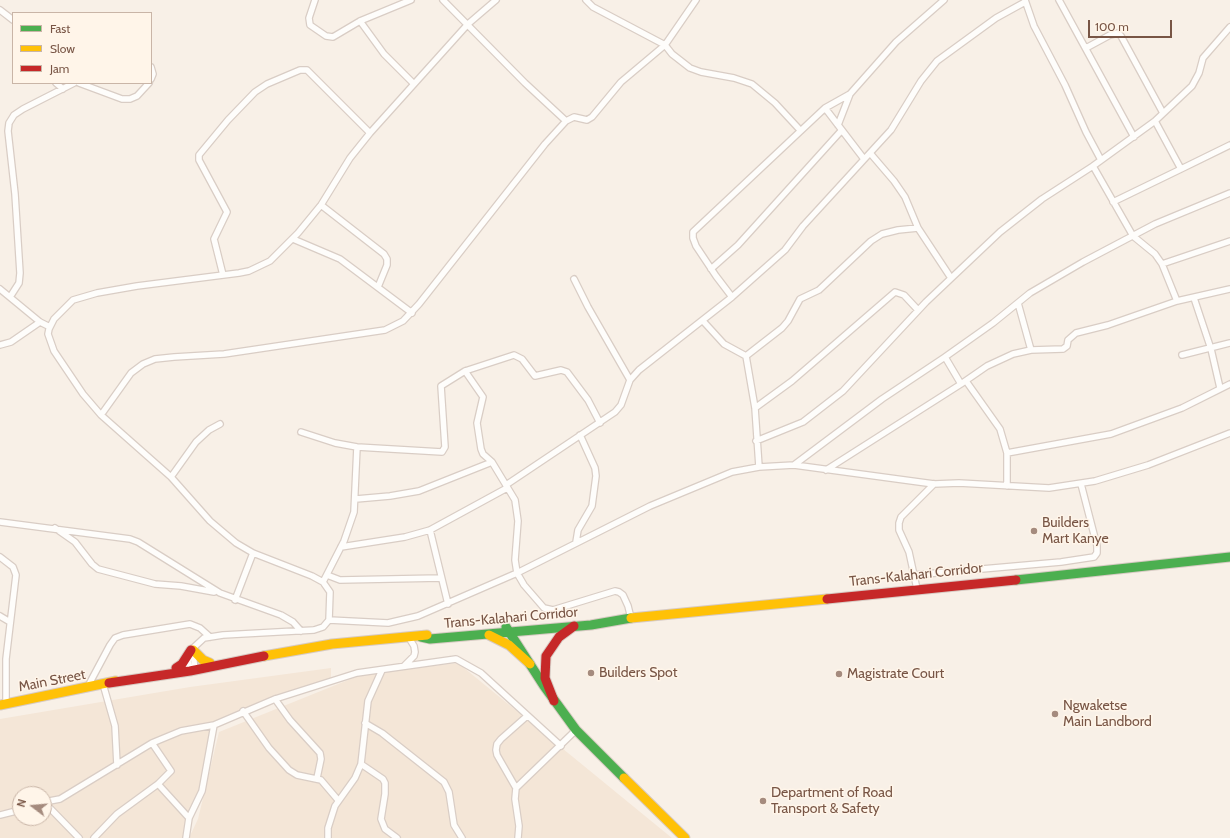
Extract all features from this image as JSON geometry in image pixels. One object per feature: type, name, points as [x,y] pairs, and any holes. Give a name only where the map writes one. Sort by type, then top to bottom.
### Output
[{"type":"main road","name":"Trans-Kalahari Corridor","points":[[192,668],[332,644],[421,637],[430,634],[574,626],[631,618],[1230,557]]},
{"type":"main road","name":"Trans-Kalahari Corridor","points":[[421,637],[430,639],[591,620],[604,621]]},
{"type":"main road","points":[[554,701],[545,678],[546,656],[559,637],[574,626]]},
{"type":"main road","points":[[508,629],[554,701],[576,730],[685,838]]},
{"type":"main road","points":[[485,633],[509,644],[530,664]]},
{"type":"main road","points":[[176,668],[182,664],[192,649],[202,660],[210,663]]},
{"type":"main road","name":"Trans-Kalahari Corridor","points":[[192,668],[257,654],[282,652]]},
{"type":"main road","name":"Main Street","points":[[3,704],[87,688],[176,668],[192,668]]},
{"type":"main road","name":"Main Street","points":[[106,684],[192,668]]},
{"type":"street","points":[[315,0],[309,22],[310,25],[326,36],[333,38],[360,21],[411,0]]},
{"type":"street","points":[[444,0],[520,78],[566,121]]},
{"type":"street","points":[[192,668],[192,649],[210,637],[314,630],[323,627],[329,620],[330,592],[323,582],[312,576],[253,554],[236,543],[210,521],[171,477],[101,415],[83,394],[54,351],[48,334],[50,327],[54,319],[73,300],[97,293],[136,286],[249,271],[261,266],[279,254],[321,205],[350,158],[370,133],[468,24],[496,0]]},
{"type":"street","points":[[586,0],[593,7],[665,45],[677,59],[690,68],[701,72],[734,78],[752,84],[775,102],[800,130]]},
{"type":"street","points":[[101,415],[136,368],[155,359],[224,354],[367,333],[394,326],[412,313],[449,269],[545,144],[566,121],[574,117],[589,120],[621,82],[665,45],[696,0]]},
{"type":"street","points":[[732,297],[711,269],[694,242],[693,232],[825,108],[850,94],[896,42],[944,0]]},
{"type":"street","points":[[1059,0],[1134,137]]},
{"type":"street","points":[[341,547],[405,537],[430,530],[506,487],[580,435],[600,424],[609,417],[621,406],[630,380],[654,357],[703,321],[765,270],[785,250],[803,226],[891,130],[921,81],[937,61],[996,18],[1025,1],[1034,26],[1065,85],[1086,132],[1101,160]]},
{"type":"street","points":[[0,10],[12,19]]},
{"type":"street","points":[[360,21],[384,54],[414,84]]},
{"type":"street","points":[[756,441],[803,422],[843,391],[918,310],[990,241],[1022,214],[1093,166],[1155,121],[1179,100],[1192,86],[1199,73],[1203,58],[1230,27]]},
{"type":"street","points":[[1086,48],[1110,35],[1118,33],[1163,113]]},
{"type":"street","points":[[223,275],[214,239],[227,212],[199,160],[199,155],[228,120],[255,92],[267,84],[300,70],[307,70],[370,133]]},
{"type":"street","points":[[57,84],[63,89]]},
{"type":"street","points":[[10,297],[19,283],[20,273],[15,194],[8,131],[9,123],[14,115],[23,108],[72,84]]},
{"type":"street","points":[[82,84],[122,99],[130,99],[137,96],[148,84]]},
{"type":"street","points":[[838,125],[850,94]]},
{"type":"street","points":[[825,108],[841,131],[864,159]]},
{"type":"street","points":[[1155,121],[1181,169]]},
{"type":"street","points":[[711,269],[748,234],[841,131]]},
{"type":"street","points":[[1113,202],[1230,145]]},
{"type":"street","points":[[870,153],[898,186],[905,197],[918,228],[951,278]]},
{"type":"street","points":[[1093,166],[1133,236],[1155,254],[1162,264],[1177,301]]},
{"type":"street","points":[[794,465],[882,399],[945,357],[1047,282],[1155,224],[1230,193]]},
{"type":"street","points":[[321,205],[384,254],[388,265],[378,287]]},
{"type":"street","points":[[746,356],[782,328],[788,321],[800,299],[819,290],[871,241],[892,231],[918,228]]},
{"type":"street","points":[[293,239],[340,259],[412,313]]},
{"type":"street","points":[[1162,264],[1230,241]]},
{"type":"street","points":[[574,279],[588,307],[630,380]]},
{"type":"street","points":[[0,289],[40,322],[50,327]]},
{"type":"street","points":[[826,470],[964,382],[975,373],[1002,358],[1031,350],[1063,349],[1067,346],[1068,340],[1076,333],[1108,325],[1177,301],[1230,289]]},
{"type":"street","points":[[755,408],[792,381],[895,292],[904,295],[918,310]]},
{"type":"street","points":[[1194,298],[1211,349],[1220,388]]},
{"type":"street","points":[[1018,304],[1031,350]]},
{"type":"street","points":[[703,321],[724,344],[746,356]]},
{"type":"street","points":[[0,345],[11,342],[40,322]]},
{"type":"street","points":[[1182,355],[1211,349],[1230,343]]},
{"type":"street","points":[[301,432],[336,443],[358,447],[442,452],[445,447],[442,386],[465,371],[514,355],[522,359],[535,376],[564,370],[570,375],[588,400],[600,424]]},
{"type":"street","points":[[746,356],[755,408],[756,441],[759,467]]},
{"type":"street","points":[[945,357],[1000,429],[1007,453],[1007,486]]},
{"type":"street","points":[[465,371],[483,397],[478,415],[479,442],[483,454],[492,462],[515,500],[518,521],[515,560],[516,573],[524,585],[548,610],[553,610],[615,591],[623,595],[631,618]]},
{"type":"street","points":[[1007,453],[1111,434],[1182,408],[1230,384]]},
{"type":"street","points":[[171,477],[196,442],[209,430],[220,424]]},
{"type":"street","points":[[329,620],[388,623],[418,616],[516,573],[576,542],[704,482],[732,472],[759,467],[794,465],[934,484],[959,483],[1049,488],[1081,484],[1148,465],[1230,433]]},
{"type":"street","points":[[576,542],[578,530],[592,506],[596,476],[595,468],[580,435]]},
{"type":"street","points":[[323,582],[341,547],[350,525],[356,499],[358,447]]},
{"type":"street","points":[[356,499],[390,496],[419,491],[492,462]]},
{"type":"street","points":[[917,589],[909,552],[899,530],[899,523],[901,517],[934,484]]},
{"type":"street","points":[[914,575],[1061,562],[1094,557],[1097,553],[1097,546],[1081,484]]},
{"type":"street","points":[[0,522],[123,537],[138,542],[220,593],[235,600],[281,615],[293,622],[301,631]]},
{"type":"street","points":[[55,528],[75,542],[92,564],[98,568],[155,584],[194,588],[220,593]]},
{"type":"street","points":[[430,530],[448,604]]},
{"type":"street","points":[[235,600],[253,554]]},
{"type":"street","points":[[0,557],[13,567],[16,575],[6,659],[3,704]]},
{"type":"street","points":[[326,575],[340,580],[442,578]]},
{"type":"street","points":[[0,616],[10,622]]},
{"type":"street","points":[[87,688],[110,645],[116,638],[123,635],[190,624],[200,628],[210,637]]},
{"type":"street","points":[[404,666],[414,656],[415,652],[414,646],[409,638]]},
{"type":"street","points":[[52,800],[60,799],[152,743],[181,732],[214,725],[243,711],[275,699],[357,673],[456,659],[481,673],[561,746]]},
{"type":"street","points":[[328,838],[328,828],[332,813],[338,800],[355,778],[361,764],[368,701],[382,670]]},
{"type":"street","points":[[106,684],[115,726],[117,765]]},
{"type":"street","points":[[275,699],[290,720],[320,753],[321,759],[317,778]]},
{"type":"street","points":[[243,711],[269,748],[290,770],[297,774],[317,778],[338,800]]},
{"type":"street","points":[[518,838],[519,826],[515,792],[516,788],[496,750],[497,744],[501,739],[527,716]]},
{"type":"street","points":[[365,723],[382,733],[444,782],[449,792],[454,825],[462,838]]},
{"type":"street","points":[[186,838],[189,818],[202,791],[214,725]]},
{"type":"street","points":[[516,788],[576,730]]},
{"type":"street","points":[[94,838],[117,814],[158,784],[171,771],[152,743]]},
{"type":"street","points":[[361,764],[383,779],[385,783],[385,794],[381,819],[385,829],[397,838]]},
{"type":"street","points":[[158,784],[189,818]]},
{"type":"street","points":[[52,810],[80,838]]},
{"type":"street","points":[[0,815],[12,812]]},
{"type":"shaded area","points":[[458,663],[672,838],[189,838],[198,819],[219,732],[363,674]]},
{"type":"shaded area","points":[[331,668],[331,681],[214,725],[202,791],[189,818],[186,838],[0,838],[0,719],[190,687]]},
{"type":"traffic: fast","points":[[1016,580],[1230,557]]},
{"type":"traffic: fast","points":[[421,637],[430,639],[591,625],[631,618]]},
{"type":"traffic: fast","points":[[506,627],[544,686],[576,730],[624,778]]},
{"type":"traffic: slow","points":[[631,618],[827,599]]},
{"type":"traffic: slow","points":[[264,656],[332,644],[427,635]]},
{"type":"traffic: slow","points":[[489,635],[509,645],[530,664]]},
{"type":"traffic: slow","points":[[193,650],[203,660],[210,663]]},
{"type":"traffic: slow","points":[[0,705],[116,681]]},
{"type":"traffic: slow","points":[[624,778],[685,838]]},
{"type":"traffic: jam","points":[[827,599],[1016,580]]},
{"type":"traffic: jam","points":[[554,701],[545,678],[546,656],[559,637],[574,626]]},
{"type":"traffic: jam","points":[[176,668],[182,664],[191,650]]},
{"type":"traffic: jam","points":[[109,683],[190,671],[264,656]]},
{"type":"place","name":"Builders Mart Kanye","points":[[1034,531]]},
{"type":"place","name":"Builders Spot","points":[[591,673]]},
{"type":"place","name":"Magistrate Court","points":[[839,674]]},
{"type":"place","name":"Ngwaketse Main Landbord","points":[[1055,714]]},
{"type":"place","name":"Department of Road Transport & Safety","points":[[763,801]]}]
